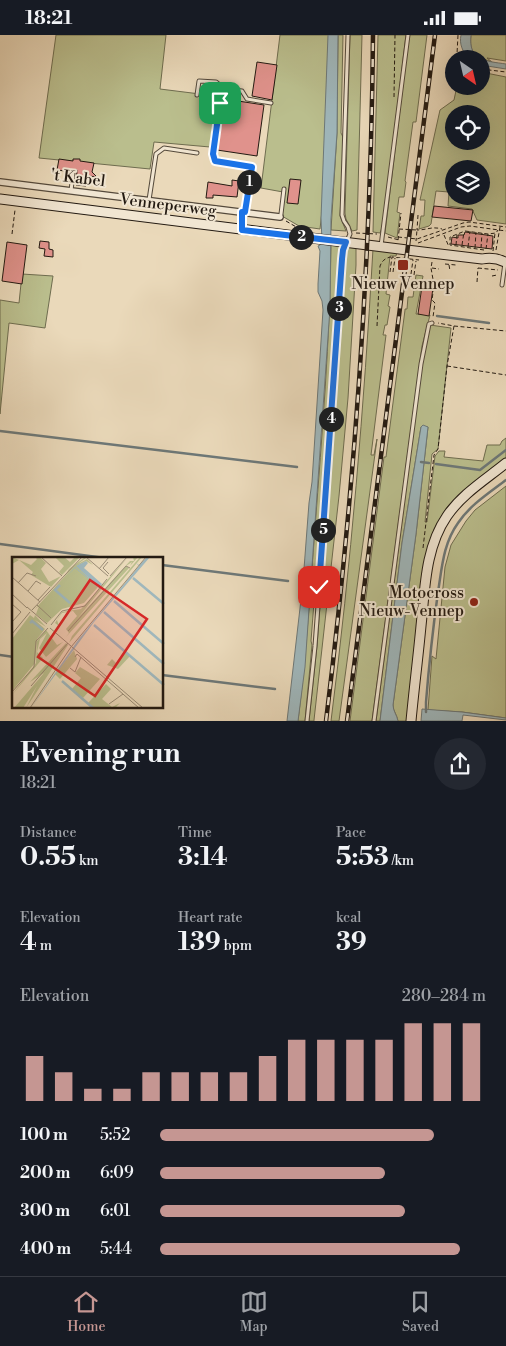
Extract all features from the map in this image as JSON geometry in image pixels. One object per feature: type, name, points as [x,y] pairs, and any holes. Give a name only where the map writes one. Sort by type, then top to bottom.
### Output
[{"type":"main road","name":"Venneperweg","points":[[0,199],[314,239],[345,239],[451,260],[481,254],[489,257],[494,254],[506,262]]},
{"type":"main road","name":"Venneperweg","points":[[481,254],[488,261],[496,263],[506,262]]},
{"type":"main road","points":[[411,721],[427,571],[433,544],[446,518],[459,501],[506,463]]},
{"type":"street","name":"'t Kabel","points":[[0,182],[280,217]]},
{"type":"street","points":[[242,230],[243,212]]},
{"type":"lane","points":[[307,721],[328,471],[342,259],[348,227],[342,215],[348,35]]},
{"type":"lane","points":[[381,247],[408,35]]},
{"type":"lane","points":[[197,95],[199,81],[216,82],[224,89],[242,91],[247,99],[271,103]]},
{"type":"lane","points":[[224,89],[220,103],[213,154],[215,161],[252,167],[243,212]]},
{"type":"lane","points":[[149,201],[156,154],[164,148],[197,153]]},
{"type":"lane","points":[[71,191],[73,173]]},
{"type":"lane","points":[[280,217],[284,189]]},
{"type":"lane","points":[[502,285],[506,262]]},
{"type":"lane","points":[[374,721],[421,364],[429,324],[432,323]]},
{"type":"path","points":[[394,96],[395,35]]},
{"type":"path","points":[[457,50],[458,35]]},
{"type":"path","points":[[490,70],[506,72]]},
{"type":"path","points":[[12,234],[16,201]]},
{"type":"path","points":[[398,240],[401,213]]},
{"type":"path","points":[[416,240],[418,215]]},
{"type":"path","points":[[280,217],[297,227]]},
{"type":"path","points":[[398,237],[416,240],[442,229],[469,222],[506,227]]},
{"type":"path","points":[[414,243],[461,227],[470,226],[506,231]]},
{"type":"path","points":[[494,254],[500,226]]},
{"type":"path","points":[[399,229],[424,230],[436,227],[442,229]]},
{"type":"path","points":[[481,254],[474,248],[450,245],[450,237],[464,231],[495,233],[499,230]]},
{"type":"path","points":[[462,246],[464,231]]},
{"type":"path","points":[[468,247],[470,231]]},
{"type":"path","points":[[474,248],[476,232]]},
{"type":"path","points":[[345,239],[364,233],[382,235],[401,241]]},
{"type":"path","points":[[481,254],[482,233]]},
{"type":"path","points":[[481,254],[486,250],[488,233]]},
{"type":"path","points":[[494,254],[495,233]]},
{"type":"path","points":[[444,234],[451,260],[450,271]]},
{"type":"path","points":[[456,246],[457,234]]},
{"type":"path","points":[[428,239],[430,245]]},
{"type":"path","points":[[392,257],[392,272],[395,257]]},
{"type":"path","points":[[377,326],[380,267],[382,262],[384,259],[392,257],[414,259]]},
{"type":"path","points":[[414,259],[415,268],[412,275],[414,259]]},
{"type":"path","points":[[432,261],[431,268],[434,285],[432,300],[435,303],[432,323],[506,331]]},
{"type":"path","points":[[431,268],[440,269]]},
{"type":"path","points":[[477,282],[478,268]]},
{"type":"path","points":[[492,277],[500,275]]},
{"type":"path","points":[[435,303],[439,300]]},
{"type":"path","points":[[438,449],[447,366],[454,326]]},
{"type":"path","points":[[447,366],[506,375]]},
{"type":"green space","points":[[56,35],[166,35],[160,89],[216,96],[210,147],[154,142],[150,169],[39,158]]},
{"type":"green space","points":[[280,35],[331,35],[328,155],[320,229],[299,226],[282,216],[283,192],[261,188]]},
{"type":"green space","points":[[338,35],[343,35],[341,133],[344,139],[340,216],[346,231],[331,230],[337,133]]},
{"type":"green space","points":[[350,35],[362,35],[357,230],[352,231],[345,213]]},
{"type":"green space","points":[[378,35],[406,35],[383,225],[380,233],[373,232]]},
{"type":"green space","points":[[409,35],[427,35],[416,122],[413,122],[404,197],[399,197],[397,212],[400,213],[397,238],[385,233]]},
{"type":"green space","points":[[471,35],[506,35],[506,61],[490,58],[490,50],[472,50]]},
{"type":"green space","points":[[490,74],[506,77],[506,224],[477,220],[472,209],[448,206],[490,205],[490,160],[445,160],[445,192],[436,191],[431,224],[419,229],[421,216],[424,216],[425,200],[420,200],[440,110],[445,106],[445,150],[490,150],[490,105],[447,105],[454,100],[455,95],[490,95]]},
{"type":"green space","points":[[340,244],[340,250],[338,302],[335,308],[312,645],[305,721],[298,721],[308,625],[323,422],[331,245],[338,246]]},
{"type":"green space","points":[[352,246],[356,247],[356,265],[348,398],[314,721],[309,721],[317,646],[344,259],[346,249]]},
{"type":"green space","points":[[373,249],[397,252],[396,256],[390,256],[386,294],[390,295],[388,306],[390,307],[383,335],[386,335],[371,455],[374,455],[377,439],[339,721],[331,721],[356,485]]},
{"type":"green space","points":[[22,274],[53,276],[45,328],[9,323],[0,414],[0,300],[19,303]]},
{"type":"green space","points":[[416,275],[423,276],[416,314],[430,315],[422,346],[372,721],[350,721],[405,309],[407,309],[408,297],[413,297]]},
{"type":"green space","points":[[430,325],[451,328],[438,449],[432,454],[425,522],[427,522],[435,456],[439,451],[445,451],[444,457],[483,461],[487,445],[500,445],[506,438],[506,458],[447,507],[434,529],[424,565],[407,721],[398,721],[393,705],[428,427],[421,427],[402,543],[380,721],[376,721],[422,365]]},
{"type":"green space","name":"Motocross Nieuw-Vennep","points":[[506,486],[506,718],[428,710],[432,656],[436,659],[445,567],[451,545],[475,510]]},
{"type":"water","points":[[328,35],[338,35],[337,133],[331,219],[330,308],[305,667],[298,721],[287,721],[312,482],[323,310],[318,292],[320,251],[318,246],[322,241],[321,218]]},
{"type":"water","points":[[461,35],[471,35],[472,50],[463,50]]},
{"type":"water","points":[[490,61],[506,64],[506,69],[490,66]]},
{"type":"water","points":[[423,425],[428,427],[393,705],[398,721],[380,721],[402,543],[421,427]]},
{"type":"water","points":[[422,709],[462,712],[506,718],[506,720],[463,715],[462,721],[421,721]]},
{"type":"building","points":[[257,62],[277,65],[272,100],[252,96]]},
{"type":"building","points":[[225,99],[264,105],[257,156],[217,150]]},
{"type":"building","points":[[59,159],[73,161],[73,159],[80,159],[80,161],[94,163],[92,172],[97,177],[89,176],[86,186],[76,185],[77,170],[57,170]]},
{"type":"building","points":[[290,179],[301,180],[298,204],[287,203]]},
{"type":"building","points":[[232,180],[239,181],[237,197],[213,195],[213,198],[206,198],[208,182],[232,186]]},
{"type":"building","points":[[434,206],[473,210],[471,221],[432,217]]},
{"type":"building","points":[[465,232],[493,236],[492,249],[451,244],[452,237],[458,238],[458,235],[464,235]]},
{"type":"building","points":[[40,241],[49,242],[49,249],[53,250],[53,257],[44,256],[45,249],[39,248]]},
{"type":"building","points":[[7,242],[27,245],[22,284],[2,281]]},
{"type":"building","points":[[422,286],[433,288],[429,316],[418,314]]},
{"type":"waterway","points":[[437,316],[489,323]]},
{"type":"waterway","points":[[0,431],[297,467]]},
{"type":"waterway","points":[[436,464],[480,470],[506,450]]},
{"type":"waterway","points":[[421,462],[429,463]]},
{"type":"waterway","points":[[426,712],[434,619],[442,565],[449,539],[468,511],[506,480]]},
{"type":"waterway","points":[[0,544],[97,557]]},
{"type":"waterway","points":[[164,565],[288,581]]},
{"type":"waterway","points":[[0,655],[12,657]]},
{"type":"waterway","points":[[164,675],[275,689]]},
{"type":"railway","points":[[326,721],[353,464],[365,293],[372,121],[373,35]]},
{"type":"railway","points":[[347,721],[435,35]]},
{"type":"place","name":"Nieuw Vennep","points":[[403,265]]},
{"type":"place","name":"Motocross Nieuw-Vennep","points":[[474,602]]},
{"type":"route","points":[[220,103],[213,154],[215,161],[252,167],[245,212],[242,212],[242,230],[346,242],[342,259],[319,587]]}]
